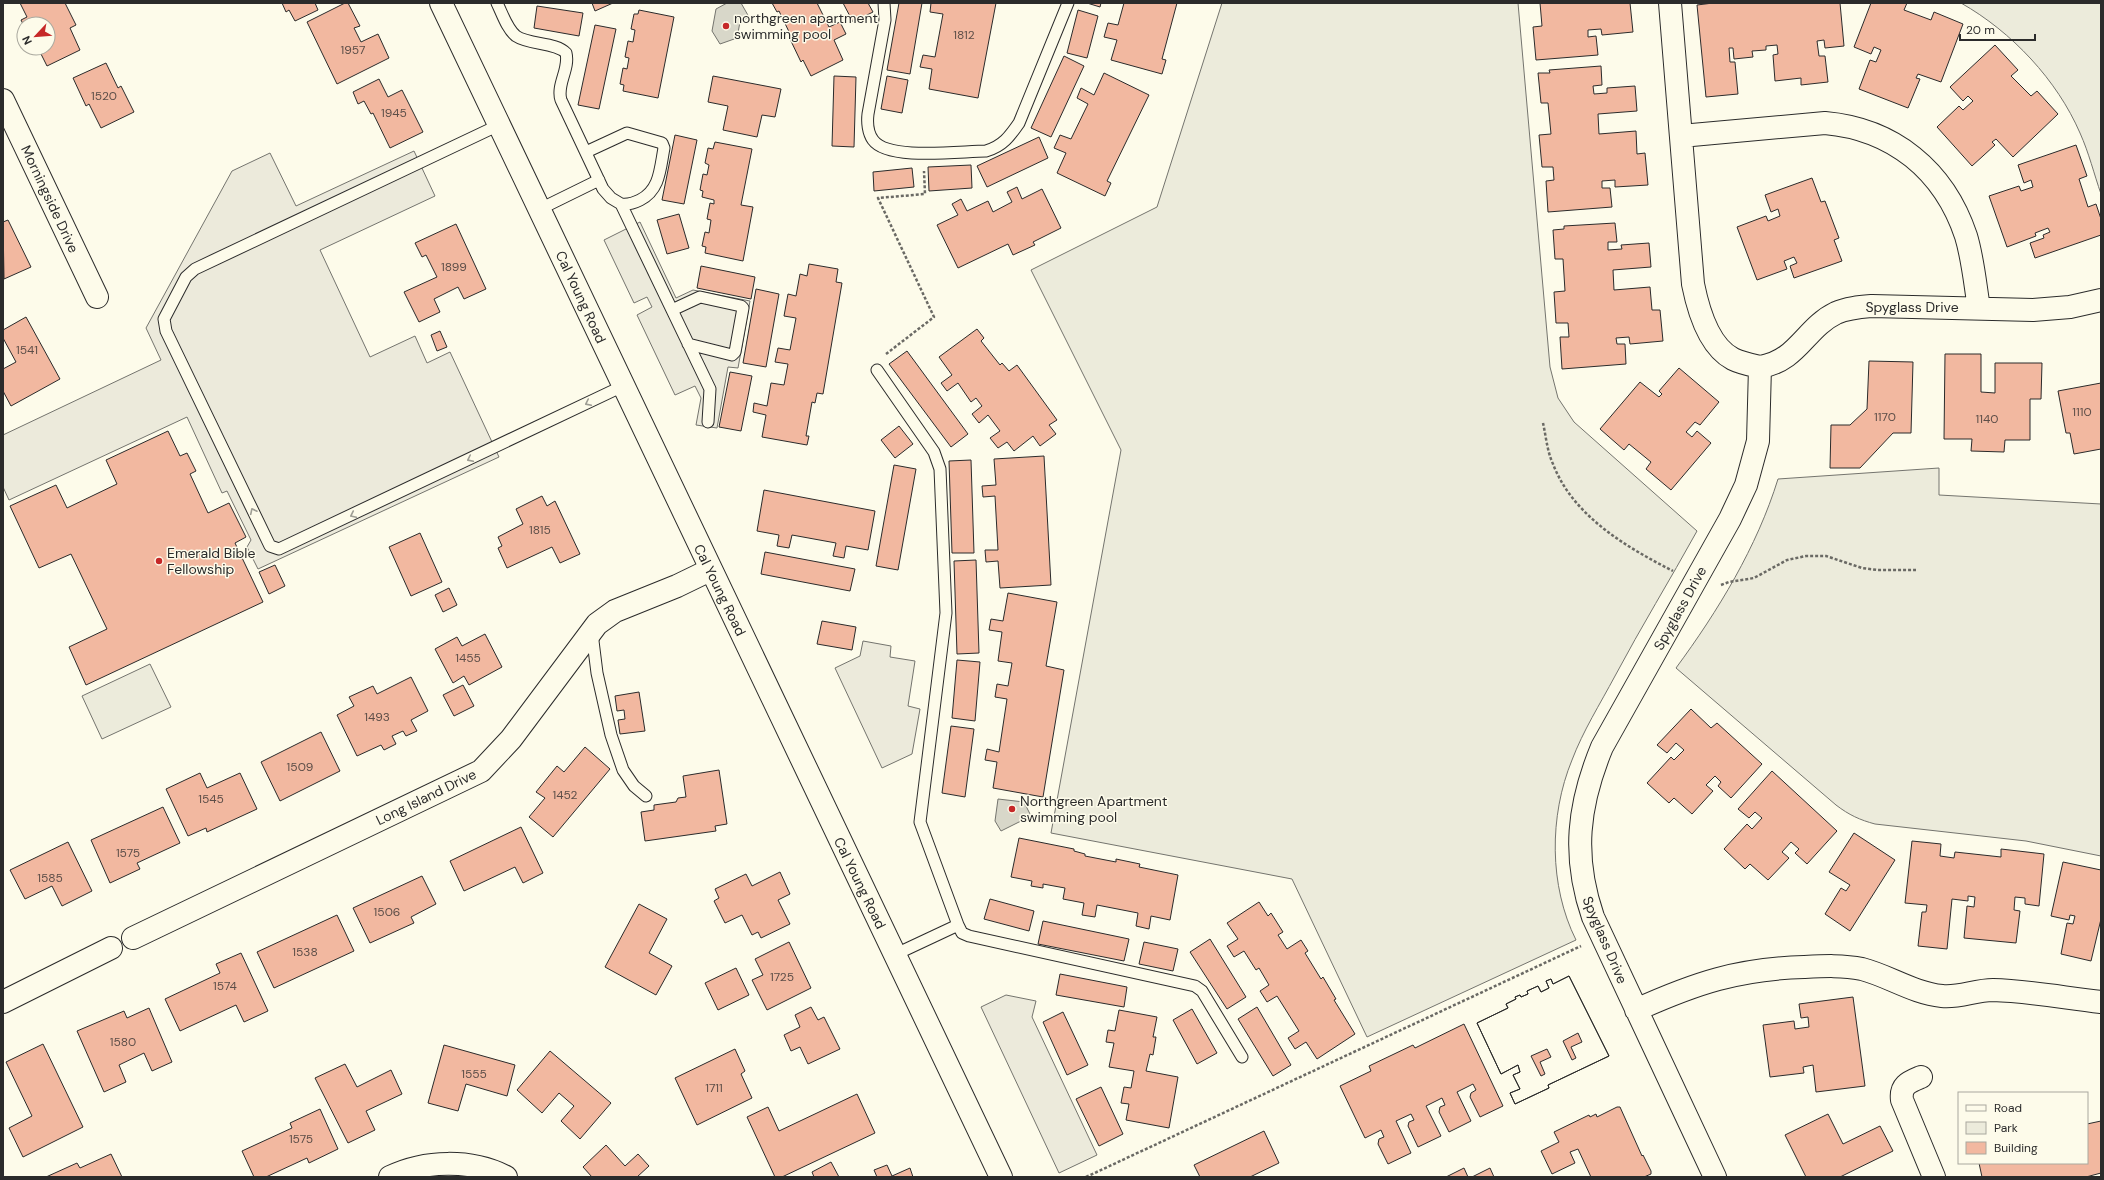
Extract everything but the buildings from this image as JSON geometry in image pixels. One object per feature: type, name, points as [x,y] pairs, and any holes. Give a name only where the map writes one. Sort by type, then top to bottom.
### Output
[{"type":"street","name":"Cal Young Road","points":[[441,3],[1000,1177]]},
{"type":"street","points":[[1670,3],[1693,284],[1696,300],[1710,334],[1722,349],[1732,358],[1760,368]]},
{"type":"street","name":"Morningside Drive","points":[[3,100],[97,298]]},
{"type":"street","points":[[1681,136],[1825,123],[1845,125],[1866,130],[1887,139],[1907,152],[1928,171],[1944,192],[1957,213],[1966,236],[1979,308]]},
{"type":"street","name":"Spyglass Drive","points":[[1715,1177],[1601,936],[1586,897],[1580,863],[1580,827],[1588,783],[1602,747],[1737,504],[1753,463],[1758,442],[1760,368],[1771,366],[1791,355],[1825,320],[1846,309],[1872,306],[2033,310],[2070,307],[2101,300]]},
{"type":"street","name":"Long Island Drive","points":[[133,938],[481,771],[511,739],[592,630],[615,611],[677,586],[710,570]]},
{"type":"street","points":[[3,1002],[111,948]]},
{"type":"street","points":[[1636,1010],[1678,992],[1728,976],[1777,968],[1816,966],[1838,966],[1862,969],[1922,992],[1942,996],[1952,997],[1992,990],[2101,1002]]},
{"type":"street","points":[[1921,1077],[1907,1083],[1902,1087],[1901,1093],[1902,1100],[1934,1177]]},
{"type":"street","points":[[390,1177],[416,1168],[449,1164],[482,1168],[506,1177]]},
{"type":"lane","points":[[497,3],[508,26],[516,36],[561,49],[566,53],[567,60],[560,97],[605,192],[621,204],[711,392],[708,422]]},
{"type":"lane","points":[[884,3],[885,20],[868,114],[868,127],[873,140],[882,147],[899,153],[986,151],[997,147],[1007,140],[1019,123],[1068,3]]},
{"type":"lane","points":[[499,125],[195,269],[186,277],[164,319],[166,331],[270,546],[279,549],[623,386]]},
{"type":"lane","points":[[586,152],[627,133],[660,141],[662,143],[664,148],[658,181],[654,190],[636,202],[621,204]]},
{"type":"lane","points":[[540,209],[599,180]]},
{"type":"lane","points":[[672,310],[700,297],[742,306],[743,308],[734,354],[730,355],[688,344]]},
{"type":"lane","points":[[877,370],[934,452],[940,469],[946,613],[920,822],[958,925],[962,932],[969,936],[1195,986],[1202,991],[1242,1057]]},
{"type":"lane","points":[[592,630],[597,673],[611,735],[623,770],[634,786],[646,796]]},
{"type":"lane","points":[[894,955],[958,925]]},
{"type":"path","points":[[885,355],[934,317],[878,198],[925,194],[924,153]]},
{"type":"path","points":[[1543,422],[1552,464],[1565,487],[1584,511],[1634,549],[1695,581],[1709,586],[1719,586],[1729,582],[1754,578],[1795,557],[1812,555],[1826,556],[1872,570],[1916,570]]},
{"type":"path","points":[[1086,1177],[1601,936]]},
{"type":"green space","points":[[1222,3],[1518,3],[1550,367],[1558,398],[1574,422],[1697,531],[1592,718],[1576,749],[1564,782],[1556,827],[1555,851],[1561,897],[1567,919],[1576,940],[1367,1037],[1292,879],[1051,833],[1121,450],[1031,270],[1157,207]]},
{"type":"green space","points":[[1961,3],[2101,3],[2101,194],[2080,133],[2059,94],[2046,76],[2015,43],[1998,28]]},
{"type":"green space","points":[[1939,468],[1939,495],[2101,504],[2101,856],[2026,841],[1875,824],[1859,819],[1845,812],[1836,805],[1676,668],[1707,624],[1748,554],[1778,479]]},
{"type":"green space","points":[[150,664],[171,707],[102,739],[82,696]]},
{"type":"shaded area","name":"northgreen apartment swimming pool","points":[[727,3],[741,3],[749,17],[740,22],[737,38],[720,44],[712,31],[716,9]]},
{"type":"shaded area","points":[[414,151],[435,196],[320,250],[370,357],[415,336],[427,363],[450,352],[499,457],[258,569],[247,547],[251,540],[227,491],[222,493],[187,417],[9,500],[3,487],[3,435],[161,360],[146,328],[232,171],[270,153],[296,206]]},
{"type":"shaded area","points":[[640,222],[676,298],[693,290],[750,301],[738,368],[728,367],[717,428],[696,425],[701,398],[695,386],[675,395],[637,315],[652,307],[647,297],[634,303],[604,240]]},
{"type":"shaded area","points":[[863,641],[891,646],[890,657],[915,661],[908,706],[920,709],[912,754],[882,768],[835,668],[860,656]]},
{"type":"shaded area","name":"Northgreen Apartment swimming pool","points":[[998,799],[1024,802],[1031,816],[1001,831],[995,821]]},
{"type":"shaded area","points":[[1006,995],[1036,1001],[1032,1017],[1097,1155],[1059,1173],[981,1007]]},
{"type":"place","name":"northgreen apartment swimming pool","points":[[726,26]]},
{"type":"place","name":"Emerald Bible Fellowship","points":[[159,561]]},
{"type":"place","name":"Northgreen Apartment swimming pool","points":[[1012,809]]}]
